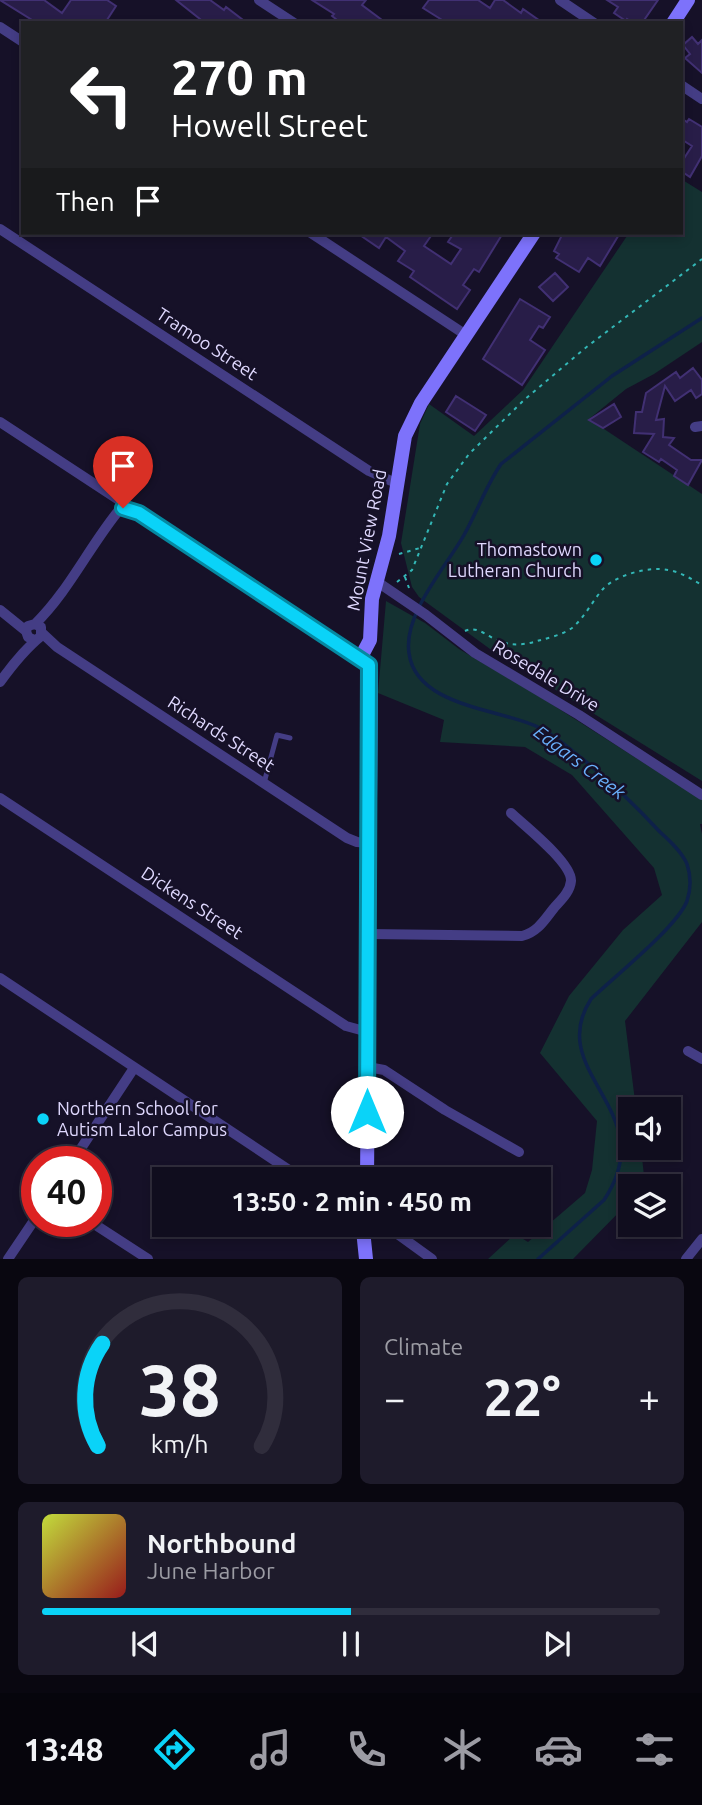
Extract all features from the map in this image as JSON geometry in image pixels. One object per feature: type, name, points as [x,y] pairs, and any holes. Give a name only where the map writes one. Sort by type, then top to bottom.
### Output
[{"type":"street","points":[[259,0],[291,21]]},
{"type":"street","points":[[560,0],[591,21]]},
{"type":"street","points":[[674,21],[688,0]]},
{"type":"street","points":[[0,27],[21,41]]},
{"type":"street","points":[[683,86],[702,99]]},
{"type":"street","name":"Tramoo Street","points":[[0,229],[369,471],[398,484]]},
{"type":"street","points":[[314,235],[466,335]]},
{"type":"street","name":"Mount View Road","points":[[360,659],[370,640],[372,599],[385,554],[405,436],[412,419],[533,235]]},
{"type":"street","points":[[0,422],[107,492],[120,505],[139,513],[369,665],[367,1167]]},
{"type":"street","points":[[0,682],[120,505]]},
{"type":"street","name":"Rosedale Drive","points":[[376,581],[475,653],[579,715],[702,795]]},
{"type":"street","name":"Richards Street","points":[[0,610],[352,841],[369,843]]},
{"type":"street","name":"Dickens Street","points":[[0,798],[346,1026],[368,1032]]},
{"type":"street","points":[[369,934],[522,936],[533,932],[565,895],[571,881],[570,873],[563,862],[511,813]]},
{"type":"street","points":[[0,978],[284,1167]]},
{"type":"street","points":[[688,1051],[702,1059]]},
{"type":"street","points":[[368,1067],[384,1070],[445,1110],[519,1152]]},
{"type":"street","points":[[83,1146],[134,1068]]},
{"type":"street","points":[[112,1236],[148,1259]]},
{"type":"street","points":[[8,1259],[23,1237]]},
{"type":"street","points":[[366,1257],[370,1237]]},
{"type":"street","points":[[397,1237],[432,1259]]},
{"type":"street","points":[[686,1259],[702,1239]]},
{"type":"lane","points":[[264,783],[277,735],[290,738]]},
{"type":"path","points":[[410,592],[405,576],[412,570],[447,484],[469,454],[524,400],[584,349],[702,259]]},
{"type":"path","points":[[385,554],[398,554],[421,548]]},
{"type":"path","points":[[464,632],[473,629],[510,644],[533,642],[561,634],[576,624],[604,587],[623,577],[641,572],[666,569],[702,585]]},
{"type":"green space","points":[[683,180],[702,192],[702,342],[626,389],[589,419],[702,494],[702,781],[490,649],[419,597],[412,587],[401,543],[420,424],[429,404],[474,436],[523,390],[628,235],[683,235]]},
{"type":"green space","points":[[386,601],[425,623],[459,649],[702,800],[702,922],[625,1021],[634,1097],[618,1097],[618,1160],[642,1160],[644,1174],[618,1174],[618,1213],[573,1259],[488,1259],[512,1237],[520,1237],[528,1242],[534,1237],[551,1237],[551,1222],[585,1193],[592,1170],[597,1121],[540,1053],[569,996],[623,930],[662,895],[654,868],[572,775],[525,747],[440,742],[444,720],[378,693]]},
{"type":"building","points":[[0,0],[44,0],[62,13],[71,0],[107,0],[116,6],[106,21],[34,21]]},
{"type":"building","points":[[176,0],[210,0],[224,10],[226,7],[244,21],[202,21]]},
{"type":"building","points":[[312,0],[366,0],[362,5],[383,21],[338,21],[332,16],[334,14]]},
{"type":"building","points":[[429,0],[478,0],[490,8],[495,0],[503,0],[521,13],[523,9],[540,21],[444,21],[423,8]]},
{"type":"building","points":[[607,0],[658,0],[643,21],[626,21],[614,13],[618,7]]},
{"type":"building","points":[[692,37],[698,44],[702,40],[702,73],[685,58],[690,54],[683,45]]},
{"type":"building","points":[[683,119],[687,122],[689,119],[702,127],[702,156],[690,177],[683,172],[683,160],[692,146],[683,140]]},
{"type":"building","points":[[360,235],[432,235],[424,246],[451,264],[461,249],[448,242],[453,235],[502,235],[479,272],[474,269],[463,285],[470,290],[457,309],[410,277],[414,271],[398,261],[405,251],[386,237],[379,248]]},
{"type":"building","points":[[562,235],[619,235],[600,266],[588,258],[579,272],[556,258],[559,254],[554,251]]},
{"type":"building","points":[[555,273],[568,287],[553,301],[539,287]]},
{"type":"building","points":[[520,299],[550,317],[543,328],[539,326],[530,340],[545,350],[522,385],[483,359]]},
{"type":"building","points":[[693,368],[702,380],[702,394],[696,398],[691,390],[675,401],[665,386],[656,420],[664,419],[663,437],[674,438],[669,445],[691,460],[702,460],[688,485],[674,476],[677,470],[661,459],[659,462],[643,452],[654,434],[634,433],[636,412],[642,412],[646,393],[676,372],[680,378]]},
{"type":"building","points":[[456,396],[486,415],[475,431],[446,412]]},
{"type":"building","points":[[614,404],[621,417],[603,428],[589,420]]},
{"type":"waterway","name":"Edgars Creek","points":[[538,1259],[604,1200],[619,1169],[621,1141],[614,1117],[581,1049],[580,1025],[591,999],[644,952],[681,912],[687,901],[690,878],[685,860],[675,847],[598,771],[554,736],[524,722],[444,696],[427,685],[415,671],[409,653],[409,638],[419,607],[464,535],[501,464],[612,376],[702,318]]},
{"type":"place","name":"Thomastown Lutheran Church","points":[[596,560]]},
{"type":"place","name":"Northern School for Autism Lalor Campus","points":[[43,1119]]},
{"type":"route","points":[[123,508],[139,513],[369,665],[367,1112]]}]
